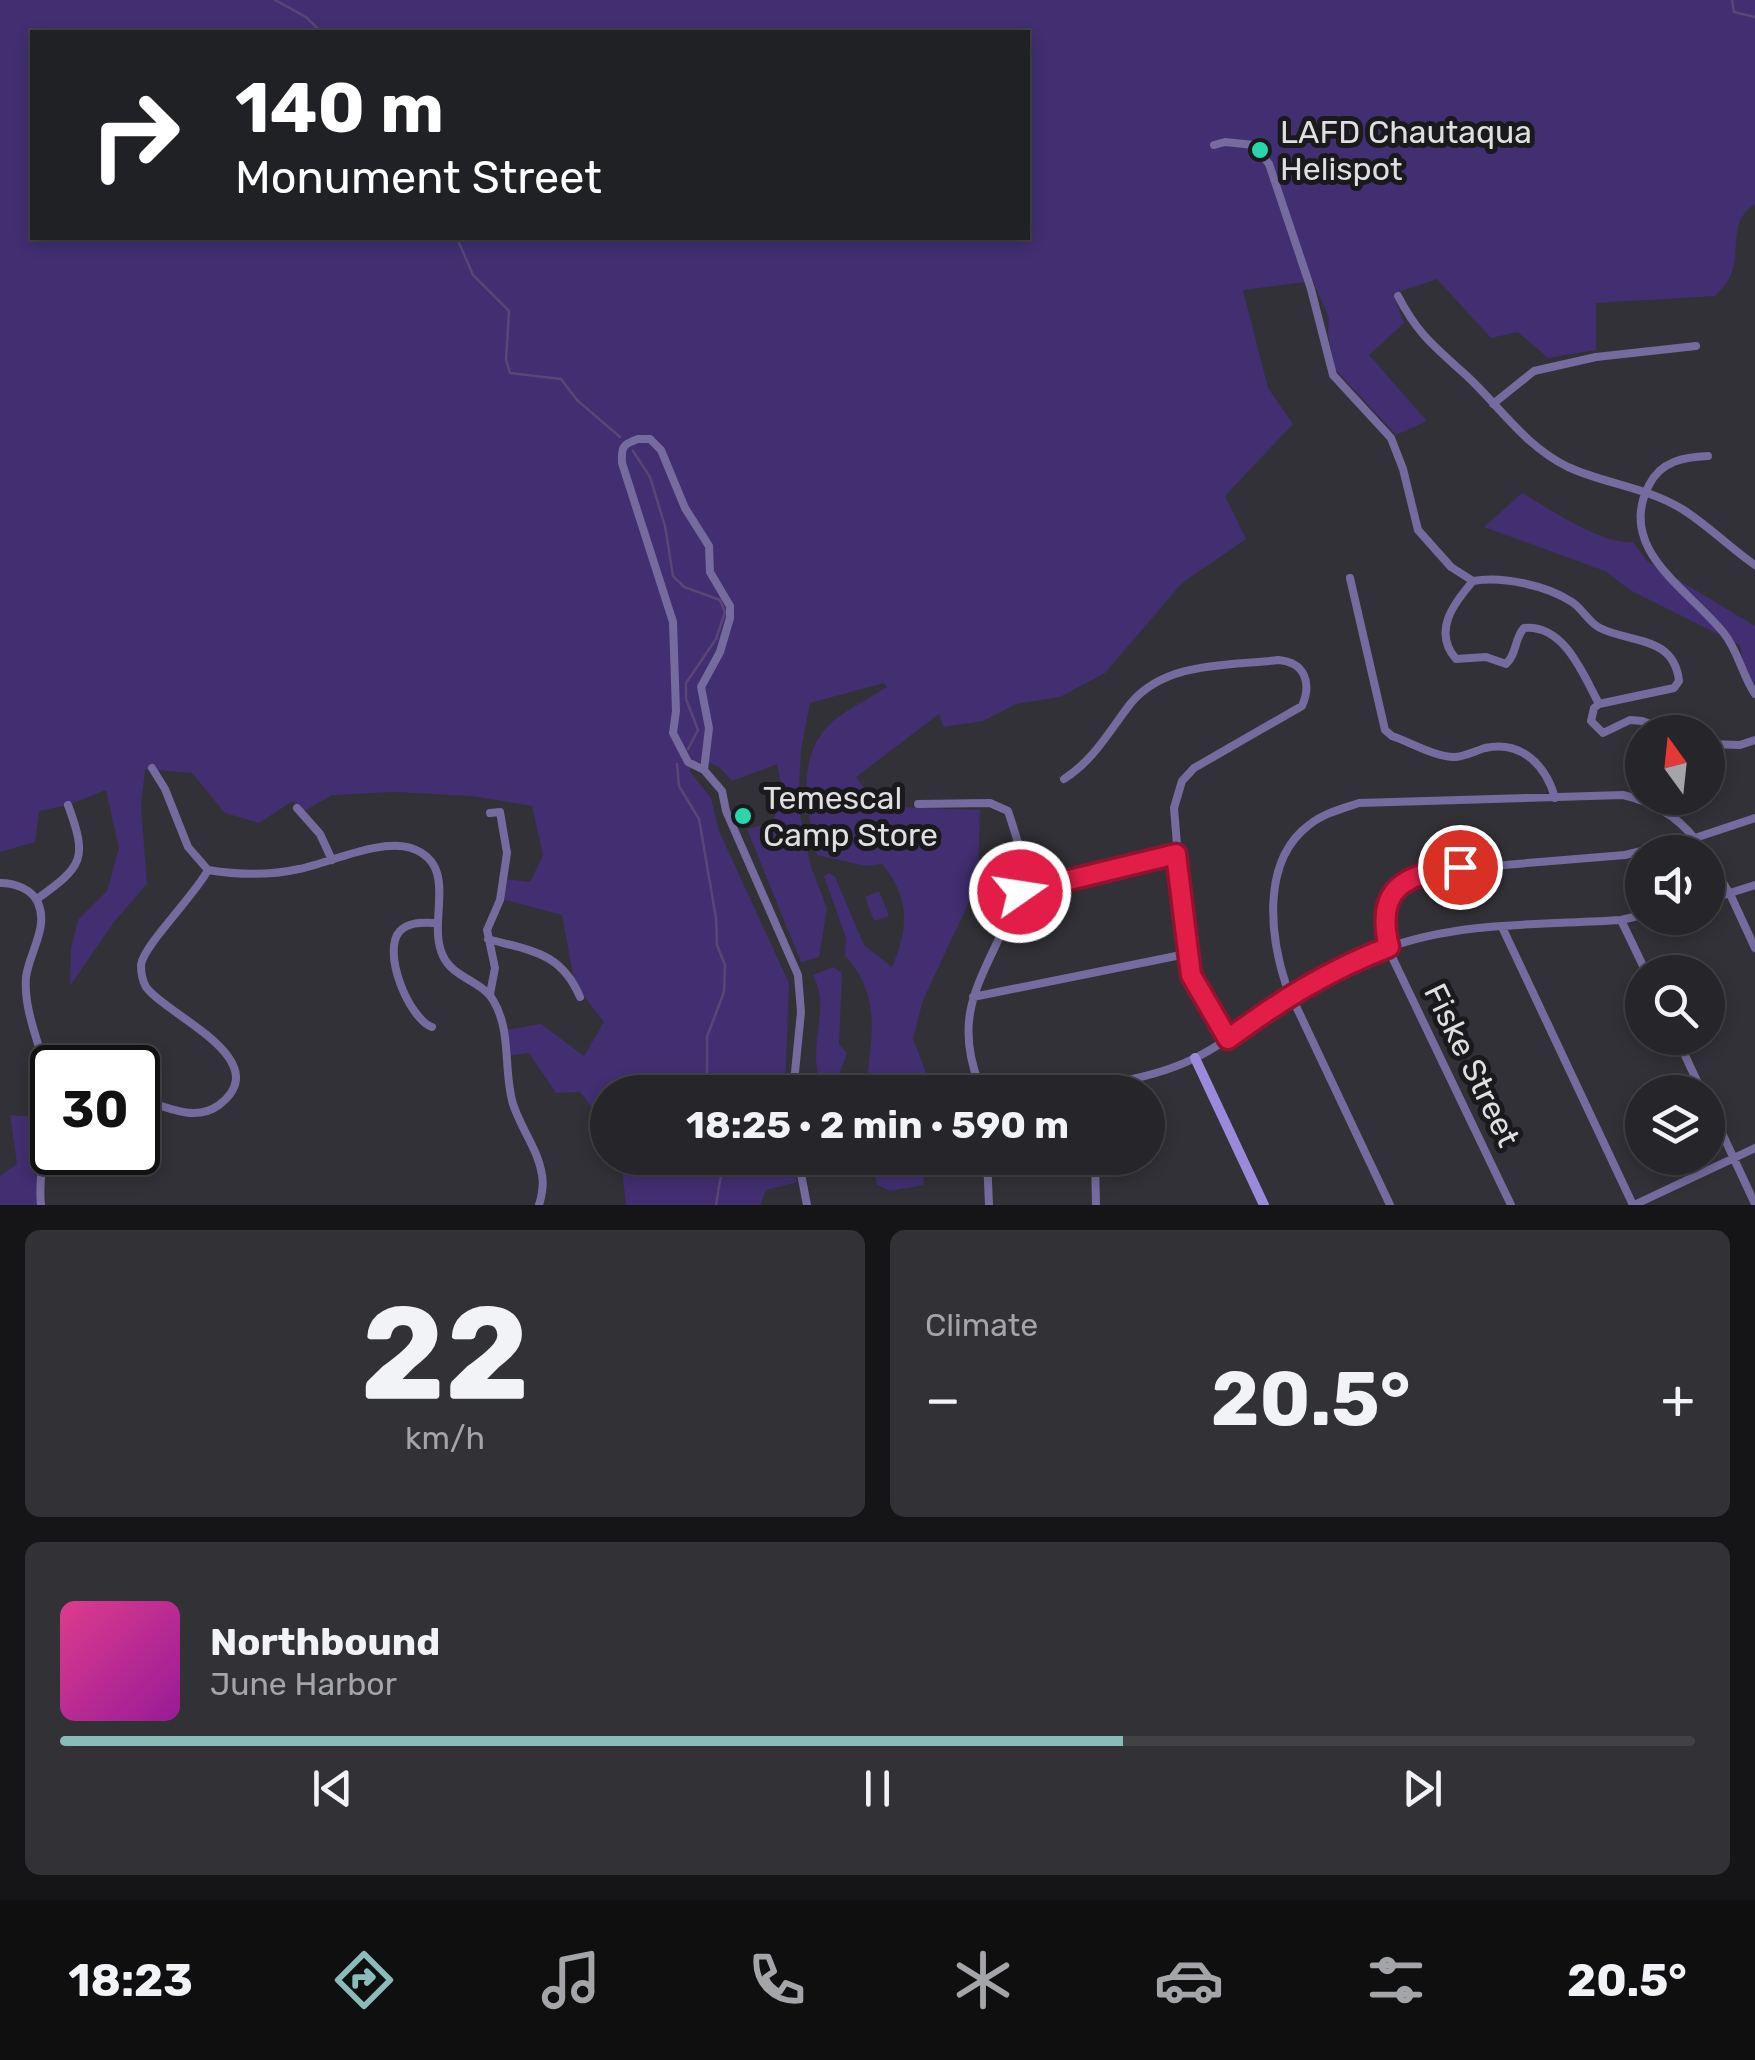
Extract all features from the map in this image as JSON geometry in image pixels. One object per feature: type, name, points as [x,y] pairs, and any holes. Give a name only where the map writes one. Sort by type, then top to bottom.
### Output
[{"type":"street","points":[[1214,144],[1254,145],[1269,164],[1311,289],[1333,374],[1390,438],[1403,468],[1418,530],[1452,567],[1473,580],[1490,578],[1568,599],[1598,628],[1631,636],[1660,649],[1678,671],[1679,681],[1664,692],[1594,708],[1591,721],[1603,733],[1625,722]]},
{"type":"street","points":[[1398,296],[1438,354],[1466,376],[1520,434],[1566,466],[1646,492],[1683,510],[1755,565]]},
{"type":"street","points":[[1493,404],[1534,370],[1596,357],[1696,346]]},
{"type":"street","points":[[704,770],[709,728],[701,687],[720,652],[730,606],[710,572],[709,546],[685,508],[661,450],[650,439],[638,439],[625,444],[621,450],[622,463],[673,622],[673,733],[688,762],[704,770],[722,791],[726,811],[798,975],[801,1012],[795,1075]]},
{"type":"street","points":[[1708,456],[1669,463],[1658,471],[1646,492],[1640,533],[1645,546],[1724,633],[1755,694]]},
{"type":"street","points":[[1350,578],[1385,730],[1451,757],[1490,747],[1507,746],[1524,752],[1551,782],[1555,798]]},
{"type":"street","points":[[1473,580],[1450,607],[1446,619],[1448,644],[1456,659],[1486,657],[1506,664],[1524,628],[1545,630],[1572,655],[1599,704]]},
{"type":"street","points":[[1064,779],[1094,755],[1131,704],[1155,681],[1170,673],[1292,661],[1302,670],[1308,683],[1302,706],[1208,758],[1182,781],[1174,808],[1186,954],[1199,994],[1228,1039]]},
{"type":"street","points":[[1725,745],[1755,740]]},
{"type":"street","points":[[152,768],[165,789],[188,847],[208,870],[261,874],[299,870],[388,846],[413,848],[433,865],[440,878],[438,948],[446,963],[490,994],[504,1025],[514,1107],[543,1179],[539,1205]]},
{"type":"street","points":[[1390,1205],[1290,994],[1279,962],[1274,895],[1290,847],[1306,827],[1329,812],[1359,803],[1602,794],[1643,800],[1665,811],[1693,835]]},
{"type":"street","points":[[918,804],[990,803],[1008,811],[1023,873],[1020,892],[973,996],[966,1036],[976,1075]]},
{"type":"street","points":[[37,900],[71,875],[78,865],[82,850],[68,805]]},
{"type":"street","points":[[297,808],[320,834],[332,860]]},
{"type":"street","points":[[490,814],[494,810],[500,812],[507,842],[503,888],[487,930],[495,968],[490,994]]},
{"type":"street","points":[[1705,835],[1755,818]]},
{"type":"street","points":[[1020,892],[1176,854]]},
{"type":"street","points":[[1389,947],[1385,909],[1399,885],[1414,874],[1625,854]]},
{"type":"street","points":[[160,1106],[188,1114],[201,1113],[215,1108],[233,1088],[230,1058],[148,990],[141,967],[144,954],[188,902],[208,870]]},
{"type":"street","points":[[0,883],[21,886],[37,900],[42,922],[26,982],[39,1045]]},
{"type":"street","points":[[1725,895],[1755,885]]},
{"type":"street","points":[[1725,886],[1755,948]]},
{"type":"street","points":[[1149,1075],[1195,1058],[1290,994],[1340,966],[1389,947],[1454,931],[1625,919]]},
{"type":"street","points":[[1621,920],[1638,955]]},
{"type":"street","points":[[432,1027],[415,1015],[392,955],[400,931],[413,923],[437,922]]},
{"type":"street","points":[[1502,928],[1633,1205],[1755,1148]]},
{"type":"street","points":[[488,939],[548,956],[573,981],[580,997]]},
{"type":"street","name":"Fiske Street","points":[[1389,947],[1512,1205]]},
{"type":"street","points":[[973,996],[1186,954]]},
{"type":"street","points":[[1195,1058],[1264,1205]]},
{"type":"street","points":[[1725,1141],[1755,1204]]},
{"type":"street","points":[[40,1175],[41,1205]]},
{"type":"street","points":[[801,1175],[807,1205]]},
{"type":"street","points":[[988,1175],[989,1205]]},
{"type":"street","points":[[1095,1175],[1096,1205]]},
{"type":"shaded area","points":[[0,0],[1755,0],[1755,204],[1741,219],[1730,277],[1715,296],[1596,303],[1596,350],[1548,358],[1518,332],[1491,338],[1437,279],[1393,294],[1404,323],[1369,355],[1427,421],[1396,435],[1335,369],[1329,318],[1313,281],[1243,290],[1268,388],[1293,424],[1225,496],[1246,539],[1182,583],[1105,673],[1060,697],[1016,704],[983,721],[943,727],[939,714],[856,777],[877,807],[896,801],[897,807],[980,810],[978,883],[923,1000],[913,1038],[927,1075],[868,1075],[870,1004],[865,987],[845,956],[846,938],[824,876],[829,873],[835,877],[864,945],[892,967],[904,927],[902,902],[882,864],[866,866],[817,855],[808,805],[807,772],[817,741],[840,716],[887,687],[884,683],[810,703],[801,750],[798,805],[811,867],[827,908],[819,957],[801,962],[747,829],[773,822],[782,789],[777,764],[732,781],[720,768],[704,760],[689,770],[711,798],[719,831],[789,983],[786,1075],[590,1075],[590,1105],[580,1092],[556,1093],[529,1053],[506,1056],[505,1030],[541,1024],[584,1056],[604,1022],[575,985],[562,915],[502,899],[504,879],[530,882],[543,855],[532,806],[472,796],[396,792],[332,795],[303,812],[293,801],[259,823],[225,813],[192,773],[145,769],[141,806],[147,884],[114,922],[70,986],[71,948],[78,920],[107,891],[119,848],[106,790],[39,811],[35,842],[0,852]]},
{"type":"shaded area","points":[[1522,493],[1592,532],[1633,542],[1647,561],[1755,626],[1755,681],[1751,682],[1744,668],[1740,645],[1630,590],[1605,571],[1484,527]]},
{"type":"shaded area","points":[[879,891],[889,916],[874,921],[865,897]]},
{"type":"shaded area","points":[[833,967],[842,973],[839,1044],[847,1053],[840,1075],[819,1075],[818,1071],[820,1001],[813,975]]},
{"type":"shaded area","points":[[10,1115],[30,1117],[30,1175],[43,1175],[41,1205],[0,1205],[0,1176],[17,1164]]},
{"type":"shaded area","points":[[623,1175],[796,1175],[797,1182],[766,1190],[760,1205],[626,1205]]},
{"type":"shaded area","points":[[875,1175],[923,1175],[924,1185],[890,1191],[877,1185]]},
{"type":"waterway","points":[[275,0],[306,17],[319,30]]},
{"type":"waterway","points":[[1732,0],[1734,12],[1755,17]]},
{"type":"waterway","points":[[458,240],[473,275],[509,311],[506,360],[510,373],[561,379],[577,400],[620,437]]},
{"type":"waterway","points":[[633,451],[650,477],[665,526],[673,576],[684,587],[720,600],[725,612],[716,639],[686,683],[686,699],[698,730],[688,749]]},
{"type":"waterway","points":[[677,764],[679,786],[699,819],[717,945],[725,965],[724,992],[707,1037],[707,1075]]},
{"type":"waterway","points":[[716,1205],[721,1175]]},
{"type":"place","name":"LAFD Chautaqua Helispot","points":[[1260,150]]},
{"type":"place","name":"Temescal Camp Store","points":[[743,816]]},
{"type":"route","points":[[1020,892],[1176,854],[1191,975],[1228,1039],[1298,989],[1340,966],[1389,947],[1385,909],[1399,885],[1414,874],[1460,867]]}]
